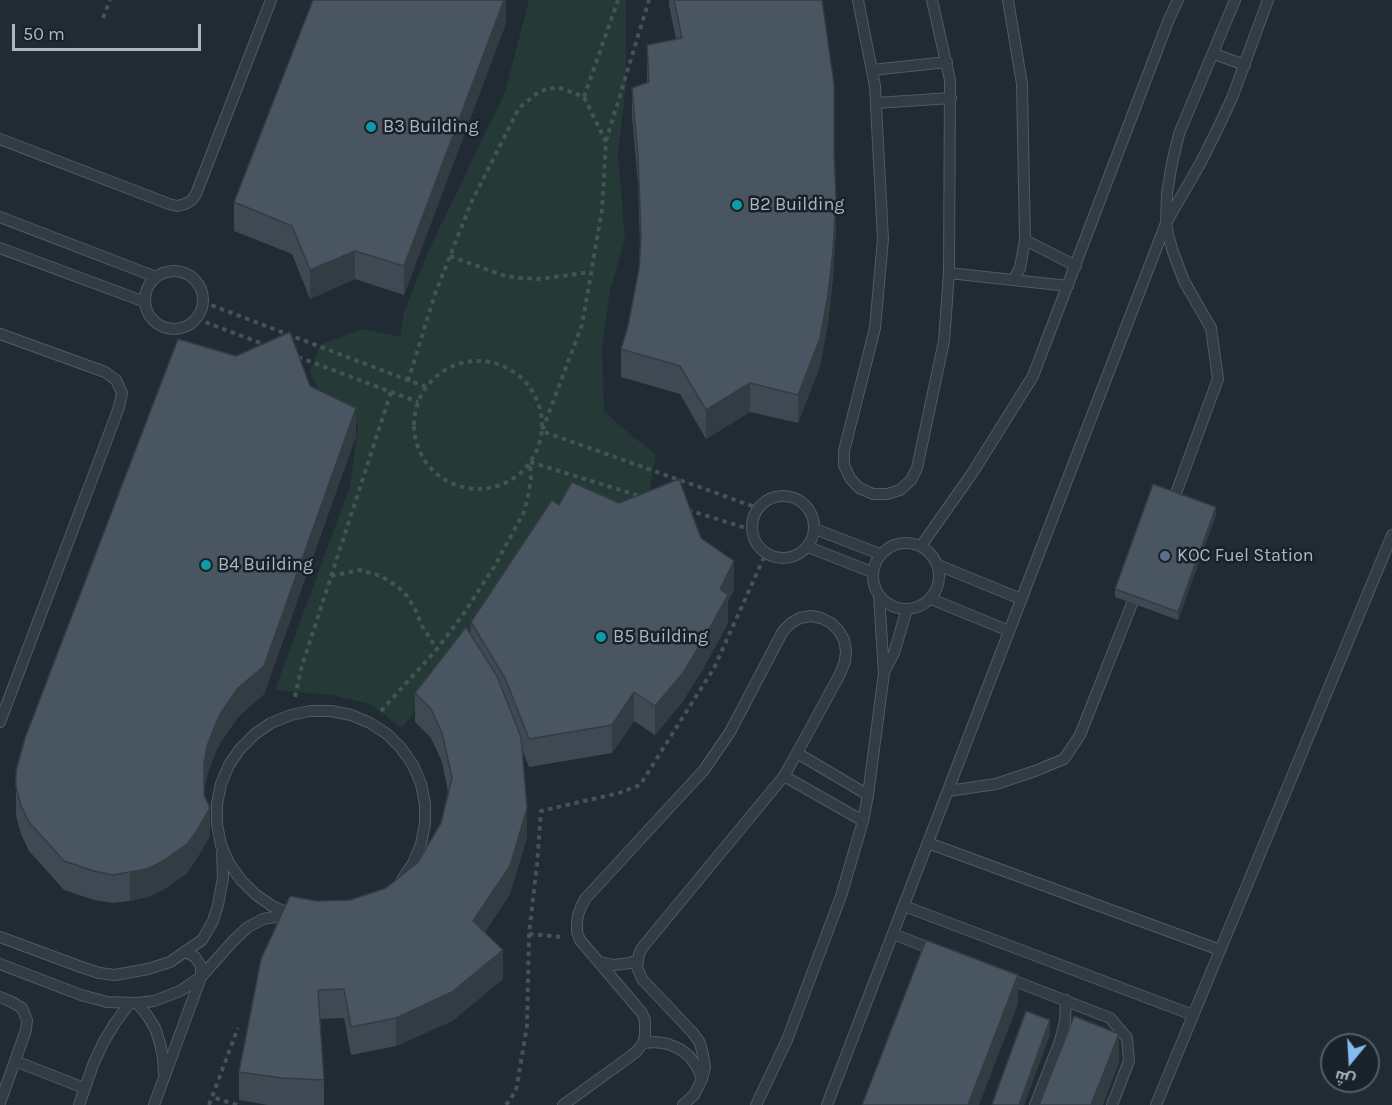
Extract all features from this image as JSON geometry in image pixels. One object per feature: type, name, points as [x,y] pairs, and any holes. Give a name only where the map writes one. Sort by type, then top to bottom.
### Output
[{"type":"lane","points":[[0,139],[169,204],[177,206],[185,204],[196,194],[272,0]]},
{"type":"lane","points":[[858,0],[875,86],[884,239],[875,328],[844,451],[844,465],[850,478],[859,488],[873,494],[887,494],[900,489],[911,480],[917,468],[944,341],[949,273],[951,98],[947,62],[932,0]]},
{"type":"lane","points":[[1008,0],[1022,84],[1025,240],[1020,268],[1013,280]]},
{"type":"lane","points":[[921,546],[973,472],[1033,376],[1178,0]]},
{"type":"lane","points":[[1169,513],[1218,379],[1211,328],[1185,281],[1173,252],[1166,223],[1167,193],[1179,134],[1235,0]]},
{"type":"lane","points":[[827,1105],[1166,223],[1217,130],[1245,65],[1268,0]]},
{"type":"lane","points":[[1214,54],[1245,65]]},
{"type":"lane","points":[[872,70],[947,62]]},
{"type":"lane","points":[[876,103],[951,98]]},
{"type":"lane","points":[[0,217],[156,277]]},
{"type":"lane","points":[[1025,240],[1076,266]]},
{"type":"lane","points":[[0,248],[145,302]]},
{"type":"lane","points":[[177,271],[188,275],[196,282],[202,291],[203,302],[197,319],[188,326],[177,329],[165,328],[155,322],[148,313],[145,302],[146,293],[156,277],[166,272],[177,271]]},
{"type":"lane","points":[[949,273],[1068,286]]},
{"type":"lane","points":[[0,334],[105,372],[116,380],[122,393],[119,407],[0,722]]},
{"type":"lane","points":[[777,497],[789,497],[808,508],[815,530],[808,547],[800,555],[776,558],[766,553],[756,543],[752,530],[753,519],[758,508],[777,497]]},
{"type":"lane","points":[[815,530],[880,554]]},
{"type":"lane","points":[[1156,1105],[1392,535]]},
{"type":"lane","points":[[910,542],[921,546],[931,554],[938,565],[939,583],[936,591],[931,599],[916,608],[897,608],[887,604],[873,585],[872,572],[875,562],[889,546],[910,542]]},
{"type":"lane","points":[[808,547],[872,572]]},
{"type":"lane","points":[[938,565],[1021,599]]},
{"type":"lane","points":[[948,791],[996,784],[1064,759],[1080,735],[1142,578]]},
{"type":"lane","points":[[756,1105],[787,1040],[841,896],[863,821],[884,673],[879,596]]},
{"type":"lane","points":[[931,599],[1009,630]]},
{"type":"lane","points":[[884,673],[894,653],[907,609]]},
{"type":"lane","points":[[563,1105],[637,1051],[643,1043],[646,1028],[642,1013],[580,940],[577,932],[578,915],[585,900],[704,770],[730,732],[783,630],[800,618],[811,616],[822,618],[839,631],[844,640],[845,661],[840,674],[784,777],[642,948],[637,960],[642,979],[693,1033],[704,1055],[705,1067],[702,1079],[694,1095],[683,1105]]},
{"type":"lane","points":[[0,937],[99,973],[115,975],[170,962],[202,940],[213,921],[223,878],[218,804],[221,784],[229,765],[240,748],[271,723],[310,711],[331,711],[351,715],[370,723],[387,734],[413,765],[421,784],[425,804],[425,825],[421,844],[413,863],[395,887]]},
{"type":"lane","points":[[797,753],[868,795]]},
{"type":"lane","points":[[784,777],[863,821]]},
{"type":"lane","points":[[928,843],[1220,950]]},
{"type":"lane","points":[[0,964],[81,995],[107,1002],[133,1004],[180,991],[201,977],[248,927],[263,919],[296,914],[272,906],[255,894],[229,863],[221,844]]},
{"type":"lane","points":[[904,906],[1193,1015]]},
{"type":"lane","points":[[893,934],[947,955]]},
{"type":"lane","points":[[154,1105],[201,977],[201,966],[195,957],[185,951]]},
{"type":"lane","points":[[600,962],[614,965],[637,960]]},
{"type":"lane","points":[[1001,975],[1110,1018],[1126,1038],[1129,1061],[1112,1105]]},
{"type":"lane","points":[[0,997],[22,1008],[27,1020],[26,1030],[0,1103]]},
{"type":"lane","points":[[1035,1105],[1060,1041],[1065,1022],[1066,1000]]},
{"type":"lane","points":[[78,1105],[103,1043],[116,1023],[133,1004]]},
{"type":"lane","points":[[133,1004],[147,1015],[155,1028],[163,1058],[164,1073],[161,1088]]},
{"type":"lane","points":[[643,1043],[656,1042],[680,1049],[697,1067],[702,1079]]},
{"type":"lane","points":[[15,1061],[84,1088]]},
{"type":"path","points":[[103,18],[110,0]]},
{"type":"path","points":[[584,97],[618,0]]},
{"type":"path","points":[[542,431],[541,414],[536,399],[527,384],[515,373],[500,365],[484,361],[451,366],[437,375],[426,387],[414,411],[415,435],[419,451],[429,465],[448,481],[472,488],[488,488],[505,483],[519,474],[530,462],[538,447],[582,325],[602,210],[606,142],[649,0]]},
{"type":"path","points":[[408,381],[435,294],[471,202],[519,108],[540,91],[558,87],[584,97],[606,142]]},
{"type":"path","points":[[450,256],[505,276],[521,278],[539,279],[591,272]]},
{"type":"path","points":[[203,302],[426,387]]},
{"type":"path","points":[[197,319],[272,347]]},
{"type":"path","points":[[294,355],[418,402]]},
{"type":"path","points":[[291,715],[301,669],[391,392]]},
{"type":"path","points":[[542,431],[758,508]]},
{"type":"path","points":[[530,462],[652,499]]},
{"type":"path","points":[[370,723],[437,649],[494,567],[524,512],[531,479],[530,462]]},
{"type":"path","points":[[685,509],[752,530]]},
{"type":"path","points":[[506,1105],[516,1091],[526,1026],[530,934],[541,811],[619,793],[640,785],[714,668],[766,553]]},
{"type":"path","points":[[331,576],[360,570],[381,576],[398,587],[407,596],[437,649]]},
{"type":"path","points":[[530,934],[580,940]]},
{"type":"path","points":[[209,1105],[238,1028]]},
{"type":"path","points":[[212,1097],[237,1105]]},
{"type":"green space","points":[[529,0],[626,0],[626,86],[618,154],[625,239],[610,290],[602,349],[604,411],[656,454],[645,517],[473,635],[402,728],[370,704],[331,695],[275,690],[350,486],[358,425],[323,401],[310,372],[320,345],[362,329],[400,337],[404,312],[427,254],[505,92]]},
{"type":"building","name":"B3 Building","points":[[313,0],[504,0],[404,266],[355,251],[310,270],[292,226],[234,202]]},
{"type":"building","name":"B2 Building","points":[[674,0],[822,0],[834,84],[836,198],[833,250],[820,338],[798,395],[750,383],[706,410],[680,366],[621,349],[639,269],[641,237],[638,156],[632,88],[649,82],[647,45],[682,38]]},
{"type":"building","name":"B4 Building","points":[[290,332],[310,386],[356,408],[264,666],[238,688],[220,714],[207,746],[204,764],[204,795],[210,808],[187,844],[147,869],[113,875],[64,861],[29,822],[21,806],[16,787],[16,771],[25,738],[178,339],[236,356]]},
{"type":"building","name":"B5 Building","points":[[679,479],[701,538],[734,561],[720,589],[728,595],[703,640],[683,673],[655,706],[634,692],[612,725],[529,739],[505,678],[471,622],[552,500],[559,505],[572,482],[619,503]]},
{"type":"building","name":"KOC Fuel Station","points":[[1153,484],[1216,507],[1178,612],[1115,589]]},
{"type":"building","points":[[466,627],[497,676],[521,737],[527,808],[510,866],[473,921],[503,950],[452,992],[396,1018],[351,1027],[344,989],[318,990],[324,1080],[282,1078],[239,1072],[261,959],[290,896],[317,901],[350,900],[386,888],[418,862],[441,823],[452,778],[442,733],[431,709],[415,693]]},
{"type":"building","points":[[926,940],[1018,975],[968,1105],[862,1105]]},
{"type":"building","points":[[1026,1011],[1050,1020],[1019,1105],[992,1104]]},
{"type":"building","points":[[1074,1016],[1119,1034],[1091,1105],[1039,1105]]},
{"type":"place","name":"B3 Building","points":[[371,127]]},
{"type":"place","name":"B2 Building","points":[[737,205]]},
{"type":"place","name":"KOC Fuel Station","points":[[1165,556]]},
{"type":"place","name":"B4 Building","points":[[206,565]]},
{"type":"place","name":"B5 Building","points":[[601,637]]}]
